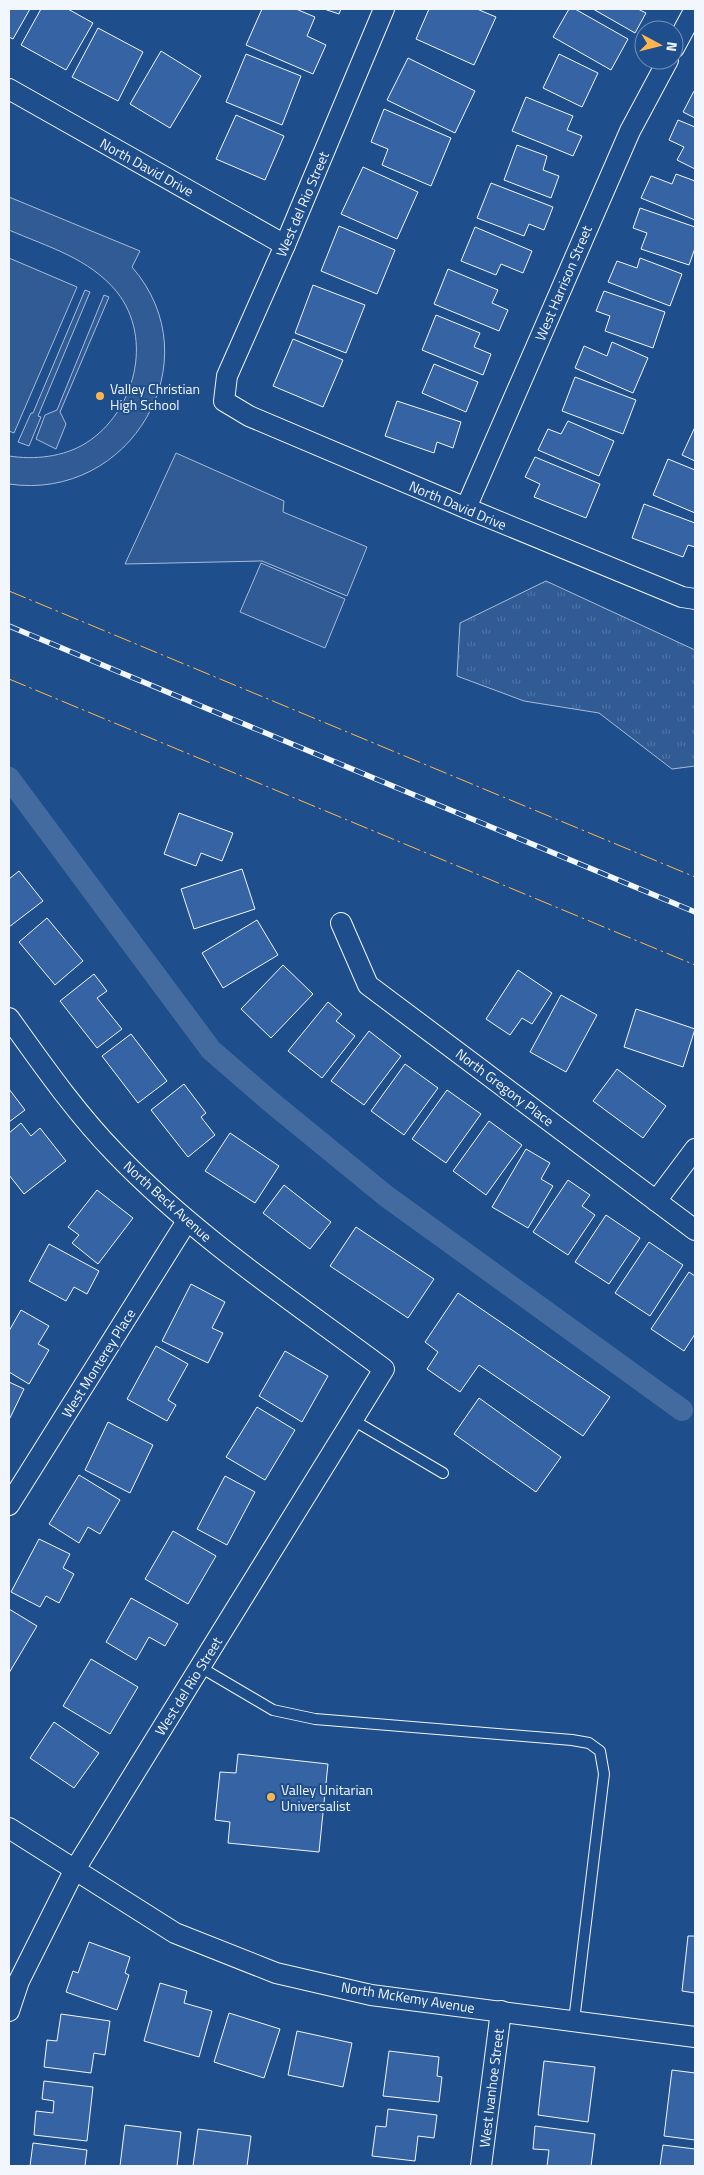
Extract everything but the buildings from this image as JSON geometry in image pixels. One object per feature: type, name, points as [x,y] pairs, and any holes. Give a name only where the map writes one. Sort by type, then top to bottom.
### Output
[{"type":"street","name":"West del Rio Street","points":[[224,401],[228,376],[384,9]]},
{"type":"street","points":[[684,29],[695,9]]},
{"type":"street","name":"West Harrison Street","points":[[466,508],[630,131],[663,70]]},
{"type":"street","name":"North David Drive","points":[[9,89],[285,245]]},
{"type":"street","name":"North David Drive","points":[[224,401],[249,416],[466,508],[682,597],[695,600]]},
{"type":"street","name":"North Gregory Place","points":[[341,923],[368,985],[695,1230]]},
{"type":"street","name":"North Beck Avenue","points":[[9,1018],[54,1080],[116,1154],[187,1221],[384,1369]]},
{"type":"street","points":[[656,1201],[695,1149]]},
{"type":"street","name":"West Monterey Place","points":[[9,1505],[187,1221]]},
{"type":"street","name":"West del Rio Street","points":[[9,2011],[19,1980],[74,1871],[384,1369]]},
{"type":"street","name":"North McKemy Avenue","points":[[9,1828],[175,1934],[276,1972],[371,1995],[695,2037]]},
{"type":"street","name":"West Ivanhoe Street","points":[[481,2166],[501,2011]]},
{"type":"lane","points":[[353,1420],[442,1473]]},
{"type":"lane","points":[[200,1667],[273,1710],[315,1719],[572,1740],[589,1743],[600,1752],[604,1774],[574,2020]]},
{"type":"green space","points":[[9,197],[140,251],[132,267],[155,304],[164,343],[161,382],[147,418],[123,448],[91,471],[52,484],[9,484],[9,456],[28,458],[68,452],[86,443],[103,430],[117,413],[127,394],[134,374],[135,331],[128,311],[117,292],[94,270],[53,248],[9,230]]},
{"type":"green space","points":[[9,258],[77,287],[14,433],[9,431]]},
{"type":"green space","points":[[85,290],[90,292],[38,416],[41,417],[29,446],[18,442],[31,413],[33,413]]},
{"type":"green space","points":[[104,295],[109,297],[60,412],[66,424],[56,449],[36,439],[45,415],[57,410]]},
{"type":"green space","points":[[176,453],[284,501],[283,512],[367,547],[347,596],[262,561],[125,564]]},
{"type":"green space","points":[[261,563],[345,599],[325,648],[240,612]]},
{"type":"green space","points":[[546,581],[695,650],[695,766],[672,769],[599,713],[524,701],[457,676],[460,623]]},
{"type":"waterway","points":[[9,778],[211,1050],[386,1196],[682,1410]]},
{"type":"railway","points":[[9,626],[695,912]]},
{"type":"power","points":[[9,591],[695,877]]},
{"type":"power","points":[[9,679],[695,965]]},
{"type":"place","name":"Valley Christian High School","points":[[100,396]]},
{"type":"place","name":"Valley Unitarian Universalist","points":[[271,1797]]}]
